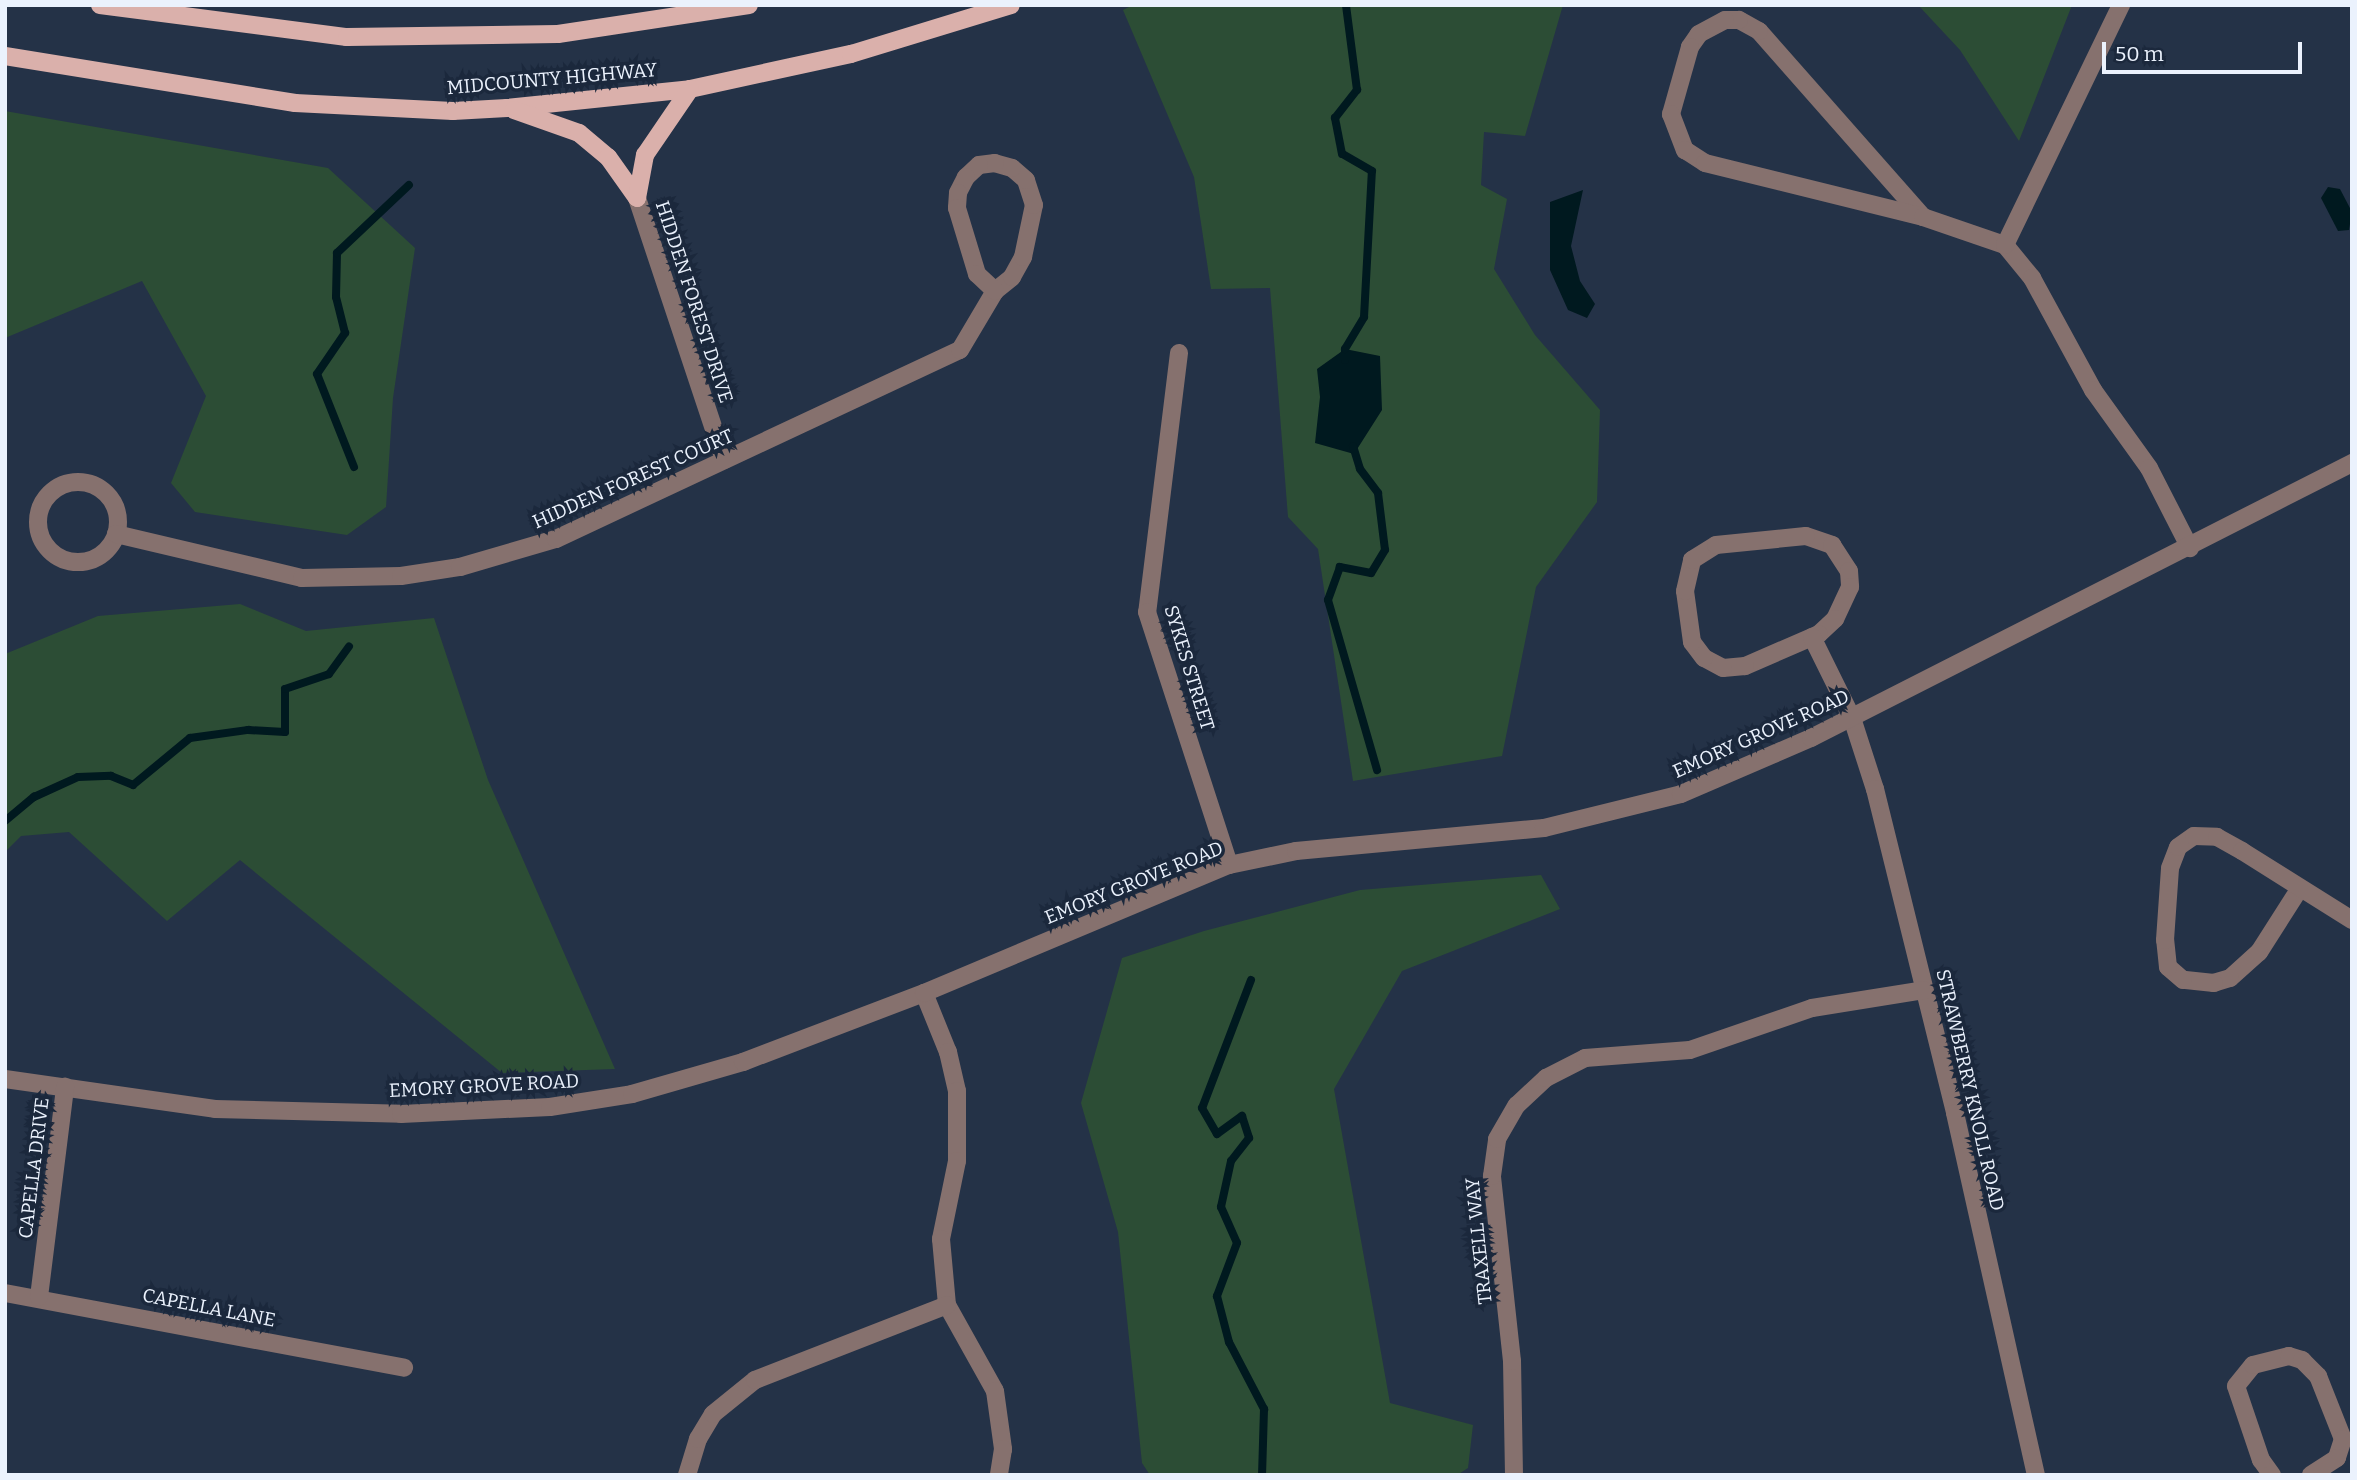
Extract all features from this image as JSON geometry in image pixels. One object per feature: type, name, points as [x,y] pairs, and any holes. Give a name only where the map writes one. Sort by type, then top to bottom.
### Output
[{"type":"main road","points":[[100,5],[347,37],[558,34],[749,5]]},
{"type":"main road","name":"MIDCOUNTY HIGHWAY","points":[[5,56],[295,103],[453,110],[507,108],[690,89],[851,54],[1011,5]]},
{"type":"main road","points":[[637,198],[645,155],[690,89]]},
{"type":"main road","points":[[507,108],[579,133],[608,157],[637,198]]},
{"type":"street","points":[[2005,245],[2121,5]]},
{"type":"street","points":[[1923,217],[1759,30],[1739,20],[1725,20],[1699,34],[1690,47],[1671,114],[1677,136],[1690,154],[1705,163],[1923,217],[2005,245],[2032,278],[2093,390],[2149,468],[2190,548]]},
{"type":"street","name":"HIDDEN FOREST COURT","points":[[116,534],[302,578],[401,576],[460,568],[556,540],[724,460],[950,358],[960,350],[995,291],[1012,277],[1023,257],[1034,205],[1026,180],[1012,168],[995,163],[979,165],[966,177],[958,192],[957,208],[977,274],[995,291]]},
{"type":"street","name":"HIDDEN FOREST DRIVE","points":[[637,198],[724,460]]},
{"type":"street","name":"SYKES STREET","points":[[1179,353],[1147,612],[1229,865]]},
{"type":"street","name":"EMORY GROVE ROAD","points":[[5,1079],[215,1109],[401,1114],[550,1107],[632,1094],[743,1062],[924,993],[1229,865],[1296,851],[1508,832],[1612,814],[1710,783],[1852,718],[2190,548],[2352,463]]},
{"type":"street","points":[[86,482],[98,487],[115,507],[116,534],[101,555],[76,562],[63,560],[43,543],[38,531],[41,505],[59,486],[86,482]]},
{"type":"street","points":[[1806,536],[1824,539],[1844,559],[1851,582],[1835,620],[1812,637],[1739,667],[1712,664],[1699,654],[1691,637],[1684,583],[1690,563],[1716,545],[1806,536]]},
{"type":"street","name":"STRAWBERRY KNOLL ROAD","points":[[1812,637],[1852,718],[1872,779],[1924,990],[2036,1475]]},
{"type":"street","points":[[2301,888],[2263,946],[2230,978],[2214,983],[2183,980],[2168,967],[2165,940],[2171,868],[2175,852],[2185,840],[2217,837],[2301,888],[2352,920]]},
{"type":"street","name":"TRAXELL WAY","points":[[1514,1475],[1512,1361],[1492,1176],[1497,1139],[1517,1105],[1546,1078],[1585,1058],[1690,1050],[1812,1008],[1924,990]]},
{"type":"street","points":[[924,993],[948,1052],[957,1091],[957,1161],[941,1239],[947,1305],[995,1391],[1003,1449],[999,1475]]},
{"type":"street","name":"CAPELLA DRIVE","points":[[39,1297],[65,1087]]},
{"type":"street","name":"CAPELLA LANE","points":[[5,1293],[39,1297],[404,1368]]},
{"type":"street","points":[[687,1475],[698,1439],[713,1414],[747,1385],[947,1305]]},
{"type":"street","points":[[2272,1475],[2261,1460],[2235,1391],[2245,1371],[2261,1360],[2289,1356],[2311,1367],[2341,1431],[2347,1455],[2311,1475]]},
{"type":"green space","points":[[1133,5],[1563,5],[1525,136],[1484,132],[1481,185],[1507,199],[1494,269],[1535,335],[1600,410],[1597,502],[1536,587],[1502,756],[1353,781],[1318,549],[1288,517],[1270,288],[1211,289],[1194,177],[1123,10]]},
{"type":"green space","points":[[1918,5],[2072,5],[2019,141],[1960,50]]},
{"type":"green space","points":[[5,111],[328,168],[415,248],[393,398],[386,507],[347,535],[195,512],[171,483],[206,396],[142,281],[5,338]]},
{"type":"green space","points":[[240,604],[306,631],[434,618],[488,780],[615,1069],[502,1073],[240,860],[167,921],[69,832],[21,836],[5,852],[5,654],[98,616]]},
{"type":"green space","points":[[1541,875],[1560,909],[1402,971],[1334,1089],[1390,1403],[1473,1425],[1468,1468],[1457,1475],[1150,1475],[1142,1463],[1118,1232],[1081,1103],[1122,958],[1204,931],[1360,890]]},
{"type":"water","points":[[2328,187],[2340,189],[2352,212],[2349,230],[2338,231],[2321,198]]},
{"type":"water","points":[[1583,190],[1571,246],[1580,281],[1595,304],[1587,318],[1568,310],[1550,270],[1550,202]]},
{"type":"water","points":[[1345,349],[1380,356],[1382,410],[1354,454],[1315,443],[1320,397],[1317,369]]},
{"type":"waterway","points":[[1345,360],[1345,349],[1364,317],[1372,171],[1342,154],[1335,118],[1357,90],[1346,5]]},
{"type":"waterway","points":[[354,467],[317,374],[345,333],[336,297],[337,253],[409,185]]},
{"type":"waterway","points":[[1353,446],[1360,469],[1378,493],[1385,550],[1371,573],[1340,567],[1328,600],[1377,770]]},
{"type":"waterway","points":[[5,821],[34,797],[78,777],[111,776],[133,785],[190,738],[248,730],[285,732],[285,689],[329,674],[349,646]]},
{"type":"waterway","points":[[1251,980],[1202,1108],[1217,1134],[1242,1116],[1249,1138],[1231,1161],[1221,1207],[1237,1243],[1217,1296],[1229,1342],[1264,1409],[1262,1475]]}]
